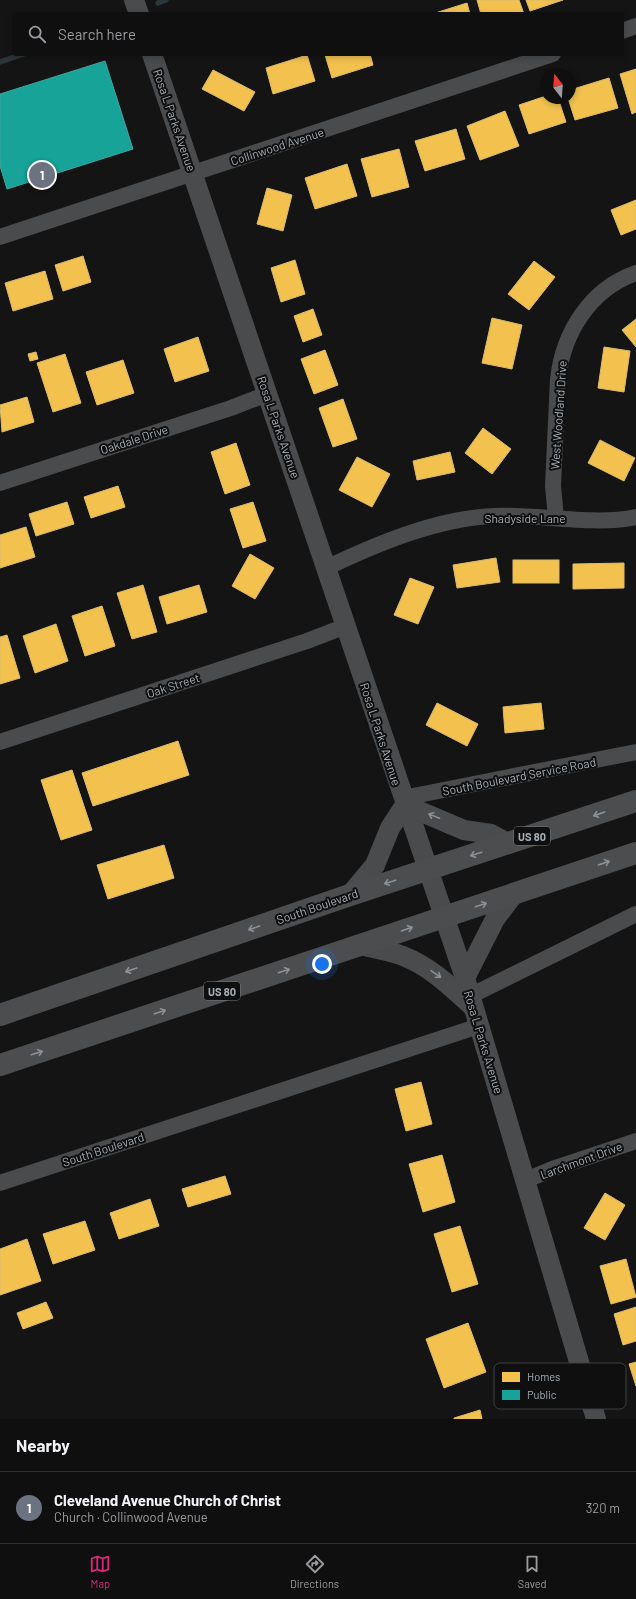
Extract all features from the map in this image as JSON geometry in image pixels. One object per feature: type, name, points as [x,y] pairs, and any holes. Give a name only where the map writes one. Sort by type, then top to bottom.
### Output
[{"type":"highway","name":"South Boulevard","points":[[0,1015],[350,895],[636,801]]},
{"type":"highway","name":"US 80","points":[[0,1065],[636,853]]},
{"type":"street","points":[[134,0],[138,12]]},
{"type":"street","points":[[624,30],[636,26]]},
{"type":"street","name":"Rosa L Parks Avenue","points":[[153,56],[472,1002],[580,1363]]},
{"type":"street","name":"Collinwood Avenue","points":[[0,238],[547,56]]},
{"type":"street","name":"West Woodland Drive","points":[[556,518],[554,486],[558,379],[560,362],[566,341],[578,319],[601,294],[622,280],[636,273]]},
{"type":"street","name":"Oakdale Drive","points":[[0,483],[231,408],[267,394]]},
{"type":"street","name":"Shadyside Lane","points":[[326,568],[358,552],[424,529],[453,521],[492,516],[596,520],[636,517]]},
{"type":"street","name":"Oak Street","points":[[0,742],[307,641],[346,626]]},
{"type":"street","name":"South Boulevard Service Road","points":[[404,802],[636,752]]},
{"type":"street","points":[[350,895],[375,865],[390,828],[404,802],[464,830],[491,834],[509,844]]},
{"type":"street","points":[[472,1002],[495,919],[514,894]]},
{"type":"street","points":[[472,1002],[636,914]]},
{"type":"street","points":[[361,945],[403,956],[426,968],[444,980],[472,1002]]},
{"type":"street","name":"South Boulevard","points":[[0,1183],[472,1002]]},
{"type":"street","name":"Larchmont Drive","points":[[526,1180],[554,1168],[636,1141]]},
{"type":"street","name":"Rosa L Parks Avenue","points":[[593,1409],[596,1419]]},
{"type":"building: Homes","points":[[477,0],[519,0],[523,12],[480,12]]},
{"type":"building: Homes","points":[[526,0],[563,0],[530,11]]},
{"type":"building: Homes","points":[[467,3],[469,12],[438,12]]},
{"type":"building: Homes","points":[[307,56],[315,81],[273,94],[266,68]]},
{"type":"building: Homes","points":[[325,56],[371,56],[373,65],[332,78]]},
{"type":"building: Homes","points":[[636,69],[636,112],[632,114],[620,74]]},
{"type":"building: Homes","points":[[213,70],[255,92],[244,111],[202,89]]},
{"type":"building: Homes","points":[[609,78],[618,108],[575,120],[570,104],[576,104],[576,88]]},
{"type":"building: Homes","points":[[540,98],[540,104],[560,104],[566,122],[529,134],[519,105]]},
{"type":"building: Homes","points":[[505,111],[519,146],[480,160],[467,126]]},
{"type":"building: Homes","points":[[456,129],[465,159],[425,171],[415,141]]},
{"type":"building: Homes","points":[[399,149],[409,187],[372,197],[361,159]]},
{"type":"building: Homes","points":[[347,164],[357,196],[315,209],[305,178]]},
{"type":"building: Homes","points":[[267,188],[292,195],[283,231],[257,224]]},
{"type":"building: Homes","points":[[636,200],[636,229],[621,235],[611,210]]},
{"type":"building: Homes","points":[[83,256],[91,282],[63,291],[55,265]]},
{"type":"building: Homes","points":[[295,260],[305,294],[281,302],[271,268]]},
{"type":"building: Homes","points":[[534,261],[555,277],[529,310],[508,294]]},
{"type":"building: Homes","points":[[45,271],[53,299],[13,311],[5,283]]},
{"type":"building: Homes","points":[[313,309],[322,335],[303,342],[294,316]]},
{"type":"building: Homes","points":[[492,318],[522,325],[512,369],[482,363]]},
{"type":"building: Homes","points":[[636,319],[636,347],[622,330]]},
{"type":"building: Homes","points":[[198,337],[209,371],[175,382],[164,349]]},
{"type":"building: Homes","points":[[604,347],[630,351],[624,392],[598,388]]},
{"type":"building: Homes","points":[[325,350],[338,385],[314,394],[301,359]]},
{"type":"building: Homes","points":[[36,352],[38,359],[30,361],[28,354]]},
{"type":"building: Homes","points":[[65,354],[81,403],[53,412],[37,363]]},
{"type":"building: Homes","points":[[123,360],[134,393],[97,405],[86,372]]},
{"type":"building: Homes","points":[[27,397],[34,422],[2,432],[0,405]]},
{"type":"building: Homes","points":[[343,399],[357,439],[333,447],[319,408]]},
{"type":"building: Homes","points":[[483,428],[511,449],[492,474],[465,453]]},
{"type":"building: Homes","points":[[600,440],[635,458],[624,481],[588,463]]},
{"type":"building: Homes","points":[[236,443],[250,485],[225,494],[211,452]]},
{"type":"building: Homes","points":[[450,452],[455,472],[417,480],[413,461]]},
{"type":"building: Homes","points":[[357,457],[390,474],[372,507],[339,490]]},
{"type":"building: Homes","points":[[118,486],[125,507],[91,518],[84,497]]},
{"type":"building: Homes","points":[[67,502],[74,524],[36,536],[29,514]]},
{"type":"building: Homes","points":[[253,502],[266,541],[243,548],[230,509]]},
{"type":"building: Homes","points":[[26,527],[35,557],[0,568],[0,535]]},
{"type":"building: Homes","points":[[250,554],[274,568],[255,599],[232,586]]},
{"type":"building: Homes","points":[[496,558],[500,582],[457,588],[453,565]]},
{"type":"building: Homes","points":[[513,560],[559,560],[559,583],[513,583]]},
{"type":"building: Homes","points":[[624,563],[624,588],[573,589],[573,564]]},
{"type":"building: Homes","points":[[410,578],[434,587],[418,624],[394,615]]},
{"type":"building: Homes","points":[[143,585],[157,632],[132,639],[117,593]]},
{"type":"building: Homes","points":[[199,585],[207,612],[167,624],[159,597]]},
{"type":"building: Homes","points":[[102,606],[115,646],[85,656],[72,616]]},
{"type":"building: Homes","points":[[56,624],[68,661],[35,673],[23,636]]},
{"type":"building: Homes","points":[[7,635],[20,678],[0,684],[0,637]]},
{"type":"building: Homes","points":[[437,703],[478,724],[467,746],[426,725]]},
{"type":"building: Homes","points":[[541,703],[544,729],[505,733],[503,707]]},
{"type":"building: Homes","points":[[178,741],[189,775],[93,806],[82,773]]},
{"type":"building: Homes","points":[[72,770],[92,830],[61,840],[41,780]]},
{"type":"building: Homes","points":[[164,845],[174,878],[108,899],[97,865]]},
{"type":"building: Homes","points":[[421,1082],[432,1124],[406,1131],[395,1089]]},
{"type":"building: Homes","points":[[442,1155],[455,1202],[423,1212],[409,1164]]},
{"type":"building: Homes","points":[[225,1176],[231,1194],[188,1207],[182,1189]]},
{"type":"building: Homes","points":[[605,1193],[625,1205],[605,1240],[584,1228]]},
{"type":"building: Homes","points":[[150,1199],[159,1226],[119,1239],[110,1213]]},
{"type":"building: Homes","points":[[85,1221],[95,1250],[53,1264],[43,1234]]},
{"type":"building: Homes","points":[[460,1226],[478,1284],[452,1292],[434,1234]]},
{"type":"building: Homes","points":[[27,1239],[41,1281],[0,1295],[0,1249]]},
{"type":"building: Homes","points":[[626,1259],[636,1297],[611,1304],[600,1266]]},
{"type":"building: Homes","points":[[46,1302],[53,1318],[23,1329],[17,1313]]},
{"type":"building: Homes","points":[[636,1307],[636,1341],[623,1345],[614,1314]]},
{"type":"building: Homes","points":[[468,1323],[486,1372],[444,1388],[426,1339]]},
{"type":"building: Homes","points":[[636,1362],[636,1386],[629,1364]]},
{"type":"building: Homes","points":[[480,1410],[482,1419],[454,1419],[454,1418]]},
{"type":"building: Public","points":[[105,61],[133,149],[7,189],[0,166],[0,94]]},
{"type":"waterway","points":[[158,3],[166,0]]},
{"type":"waterway","points":[[0,62],[18,56]]},
{"type":"place","name":"Cleveland Avenue Church of Christ","points":[[42,175]]}]
